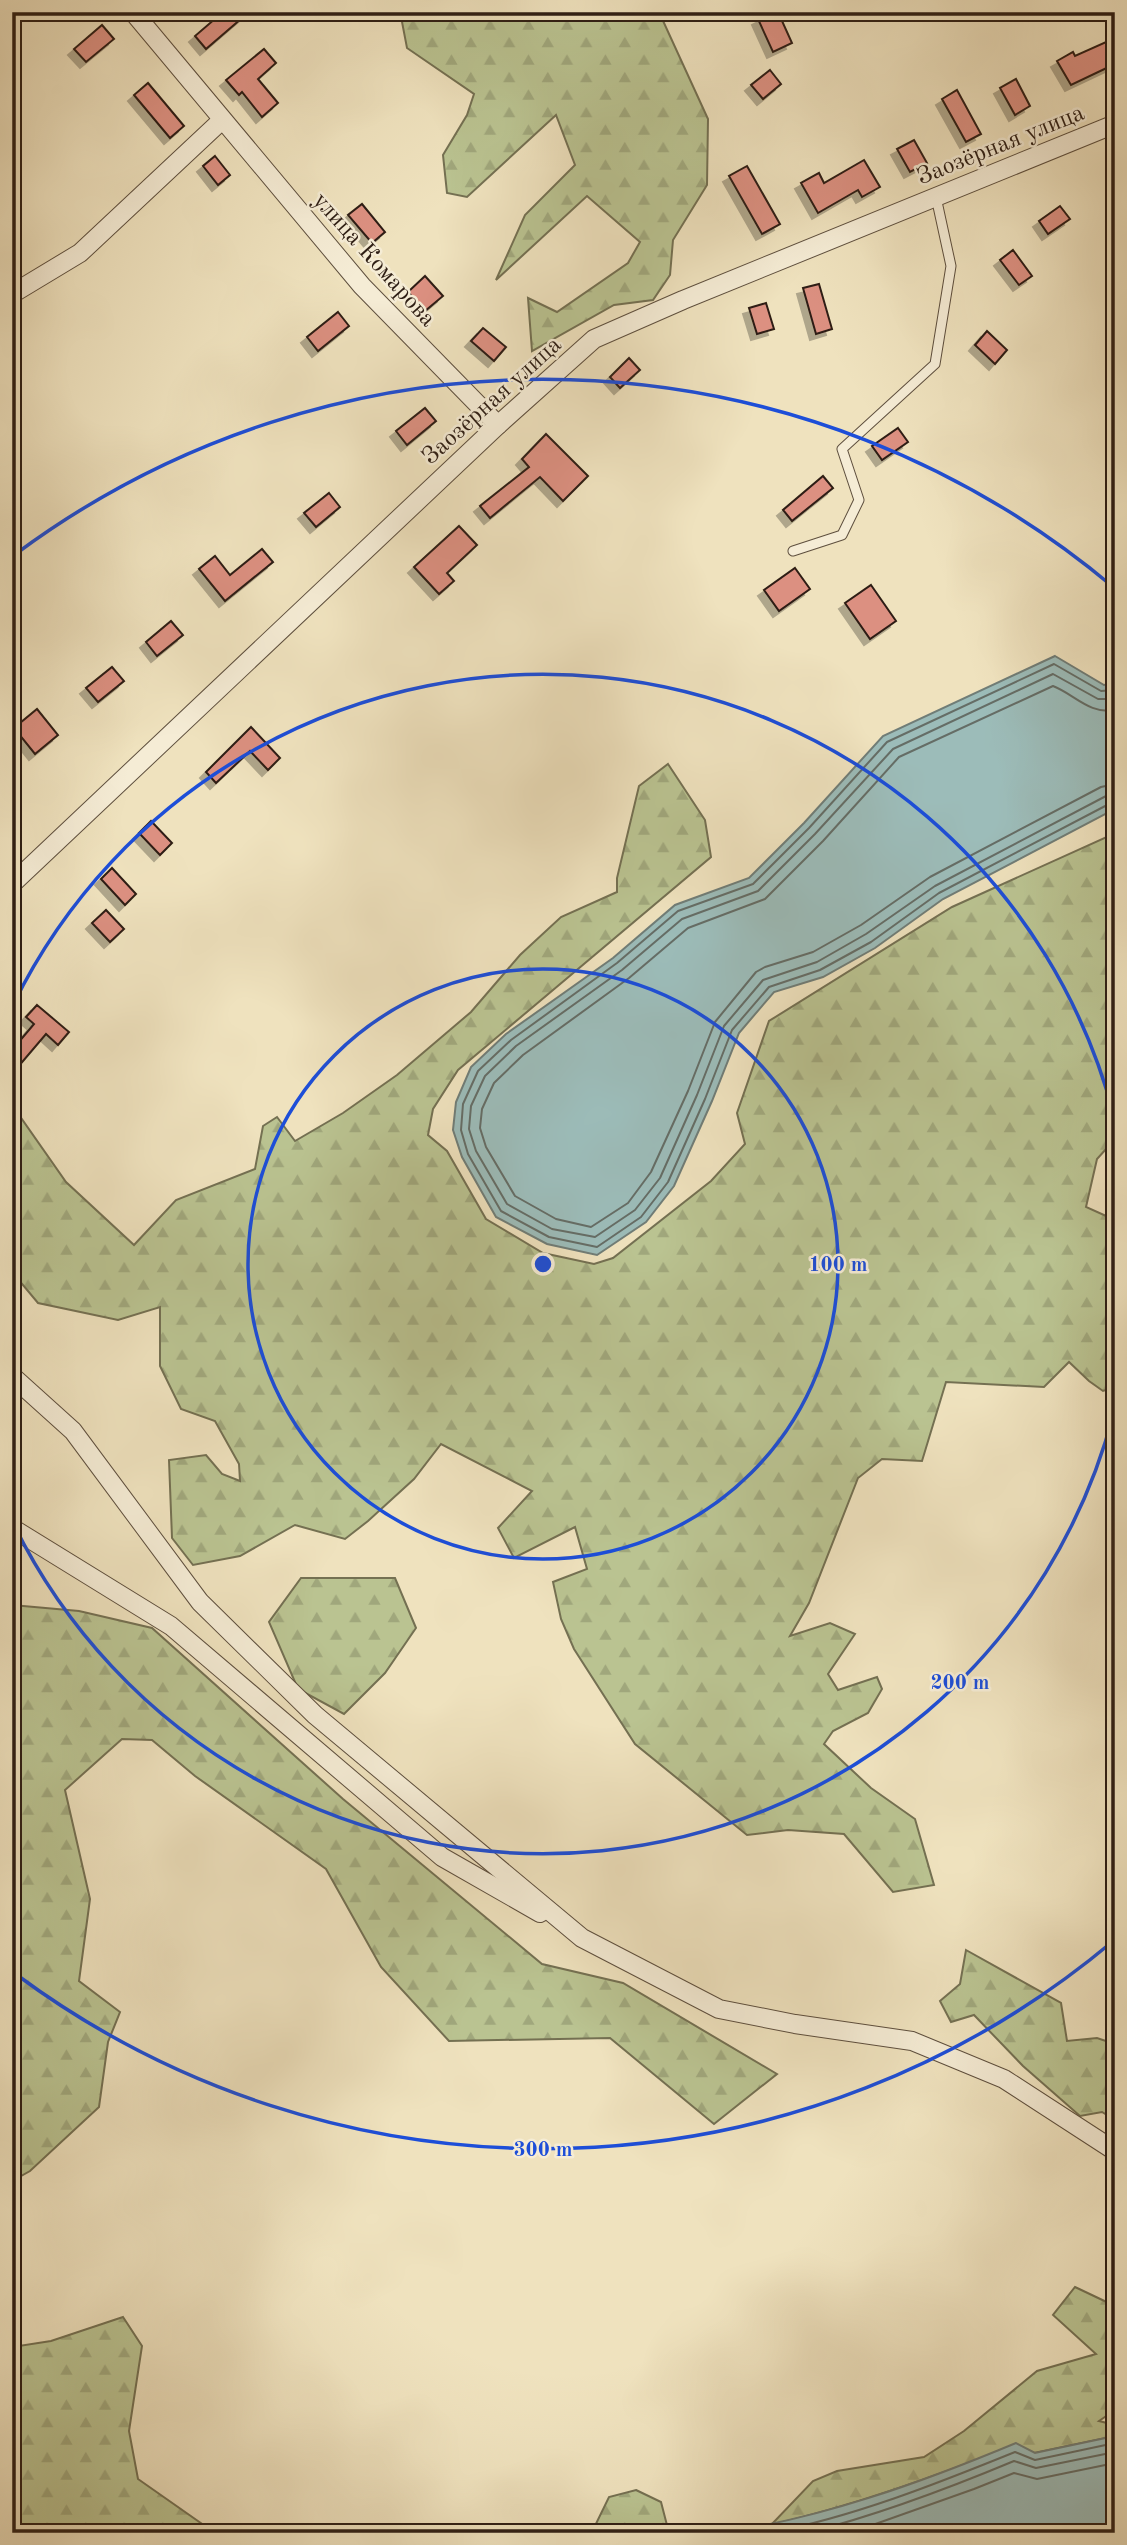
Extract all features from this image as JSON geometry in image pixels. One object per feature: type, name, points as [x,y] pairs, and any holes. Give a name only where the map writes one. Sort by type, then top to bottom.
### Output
[{"type":"street","name":"улица Комарова","points":[[133,12],[362,286],[498,425]]},
{"type":"street","points":[[12,293],[80,253],[222,120]]},
{"type":"street","name":"Заозёрная улица","points":[[12,884],[498,425],[594,339],[683,300],[1115,124]]},
{"type":"street","points":[[12,1376],[73,1431],[200,1602],[315,1715],[582,1938]]},
{"type":"street","points":[[12,1528],[171,1626],[442,1857],[582,1938],[719,2009],[795,2024],[912,2041],[1004,2079],[1115,2151]]},
{"type":"lane","points":[[793,551],[842,535],[859,500],[842,449],[935,364],[951,266],[936,197]]},
{"type":"green space","points":[[414,12],[659,12],[708,119],[707,185],[673,240],[670,275],[653,300],[614,305],[532,351],[528,298],[557,312],[628,263],[640,242],[587,196],[496,280],[525,215],[575,165],[556,115],[467,197],[447,193],[443,155],[467,115],[474,94],[407,48],[402,22]]},
{"type":"green space","points":[[668,764],[705,820],[711,857],[458,1070],[433,1109],[428,1135],[447,1151],[486,1219],[543,1253],[594,1264],[613,1258],[711,1181],[745,1144],[737,1113],[769,1021],[952,907],[1111,835],[1115,844],[1115,1139],[1097,1159],[1086,1207],[1115,1220],[1115,1387],[1103,1391],[1069,1362],[1044,1387],[946,1382],[922,1461],[882,1459],[858,1478],[809,1603],[790,1636],[830,1623],[855,1634],[828,1674],[838,1690],[877,1677],[882,1689],[868,1713],[833,1731],[824,1744],[871,1788],[915,1819],[934,1885],[893,1892],[844,1834],[788,1830],[747,1835],[635,1744],[574,1649],[561,1619],[553,1582],[587,1569],[575,1527],[514,1558],[498,1528],[532,1491],[441,1444],[414,1479],[345,1539],[295,1525],[240,1556],[193,1565],[172,1538],[169,1460],[206,1455],[222,1474],[240,1481],[239,1464],[215,1421],[181,1409],[160,1366],[160,1307],[118,1320],[38,1303],[12,1272],[12,1105],[66,1182],[134,1245],[176,1200],[255,1169],[263,1126],[277,1117],[295,1141],[343,1113],[397,1075],[471,1012],[520,955],[561,917],[617,892],[617,878],[639,786]]},
{"type":"green space","points":[[301,1578],[395,1578],[416,1628],[385,1673],[344,1714],[298,1689],[269,1622]]},
{"type":"green space","points":[[12,1605],[79,1611],[152,1628],[343,1799],[542,1964],[623,1983],[777,2074],[714,2124],[610,2038],[449,2041],[381,1967],[326,1869],[195,1776],[152,1740],[122,1739],[65,1790],[90,1899],[79,1981],[120,2012],[108,2042],[99,2107],[30,2171],[12,2181]]},
{"type":"green space","points":[[966,1950],[1061,2003],[1067,2041],[1097,2038],[1115,2044],[1115,2120],[1102,2112],[1080,2116],[1023,2066],[974,2015],[951,2022],[940,2001],[960,1984]]},
{"type":"green space","points":[[1075,2287],[1115,2306],[1115,2410],[1099,2421],[1115,2425],[1115,2436],[1034,2453],[1016,2444],[895,2489],[771,2525],[813,2481],[837,2471],[924,2457],[964,2431],[1037,2371],[1096,2354],[1053,2315]]},
{"type":"green space","points":[[123,2317],[142,2346],[129,2431],[138,2479],[215,2533],[12,2533],[12,2347],[51,2341]]},
{"type":"green space","points":[[636,2490],[661,2502],[669,2533],[574,2533],[575,2528],[592,2532],[609,2497]]},
{"type":"water","points":[[1055,656],[1104,685],[1115,683],[1115,809],[943,899],[875,948],[823,977],[774,992],[739,1033],[674,1186],[646,1222],[597,1255],[547,1244],[496,1217],[462,1157],[453,1130],[456,1102],[471,1067],[506,1034],[613,958],[675,905],[749,878],[804,823],[883,736]]},
{"type":"water","points":[[1115,2436],[1115,2533],[720,2533],[796,2518],[871,2497],[1016,2443],[1035,2453]]},
{"type":"building","points":[[223,12],[249,12],[206,49],[195,36]]},
{"type":"building","points":[[778,12],[792,43],[773,52],[758,19]]},
{"type":"building","points":[[102,25],[114,39],[86,62],[74,49]]},
{"type":"building","points":[[1115,38],[1115,64],[1071,85],[1057,61],[1073,52],[1075,56]]},
{"type":"building","points":[[264,49],[276,63],[258,79],[278,103],[262,117],[242,92],[239,95],[226,80]]},
{"type":"building","points":[[770,70],[781,84],[763,99],[751,85]]},
{"type":"building","points":[[1016,79],[1030,106],[1015,115],[1000,88]]},
{"type":"building","points":[[148,83],[184,126],[170,138],[134,95]]},
{"type":"building","points":[[957,90],[981,134],[966,142],[942,99]]},
{"type":"building","points":[[914,140],[927,163],[910,172],[897,149]]},
{"type":"building","points":[[215,156],[230,175],[218,185],[203,166]]},
{"type":"building","points":[[864,160],[880,187],[862,197],[858,190],[818,213],[801,183],[819,173],[824,183]]},
{"type":"building","points":[[747,166],[780,224],[762,234],[729,176]]},
{"type":"building","points":[[362,204],[385,232],[372,243],[348,215]]},
{"type":"building","points":[[1060,206],[1070,219],[1048,234],[1039,221]]},
{"type":"building","points":[[1013,250],[1032,276],[1019,285],[1000,260]]},
{"type":"building","points":[[425,276],[443,296],[425,311],[408,292]]},
{"type":"building","points":[[819,284],[832,329],[816,334],[803,288]]},
{"type":"building","points":[[766,303],[774,329],[757,334],[749,308]]},
{"type":"building","points":[[338,312],[349,326],[318,351],[307,337]]},
{"type":"building","points":[[483,328],[506,347],[494,361],[471,341]]},
{"type":"building","points":[[987,331],[1007,350],[995,364],[975,345]]},
{"type":"building","points":[[629,358],[640,370],[620,388],[610,377]]},
{"type":"building","points":[[425,408],[436,421],[407,445],[396,431]]},
{"type":"building","points":[[898,428],[908,442],[882,460],[872,446]]},
{"type":"building","points":[[546,434],[588,476],[563,501],[540,477],[490,518],[480,506],[529,467],[522,459]]},
{"type":"building","points":[[823,476],[833,488],[792,521],[783,510]]},
{"type":"building","points":[[329,493],[340,507],[316,527],[304,513]]},
{"type":"building","points":[[459,526],[477,545],[447,573],[454,581],[439,594],[414,567]]},
{"type":"building","points":[[262,549],[273,562],[225,601],[199,569],[215,556],[230,575]]},
{"type":"building","points":[[795,568],[810,589],[779,611],[764,590]]},
{"type":"building","points":[[871,585],[896,621],[870,639],[845,603]]},
{"type":"building","points":[[171,621],[183,635],[157,656],[146,642]]},
{"type":"building","points":[[112,667],[124,681],[98,702],[86,688]]},
{"type":"building","points":[[37,709],[58,735],[35,754],[14,728]]},
{"type":"building","points":[[251,727],[280,758],[268,770],[250,751],[216,783],[206,772]]},
{"type":"building","points":[[151,821],[172,843],[160,855],[139,833]]},
{"type":"building","points":[[112,868],[136,894],[125,905],[101,879]]},
{"type":"building","points":[[106,910],[124,929],[110,942],[92,923]]},
{"type":"building","points":[[37,1005],[69,1032],[58,1045],[46,1034],[12,1074],[12,1050],[34,1024],[26,1017]]}]
